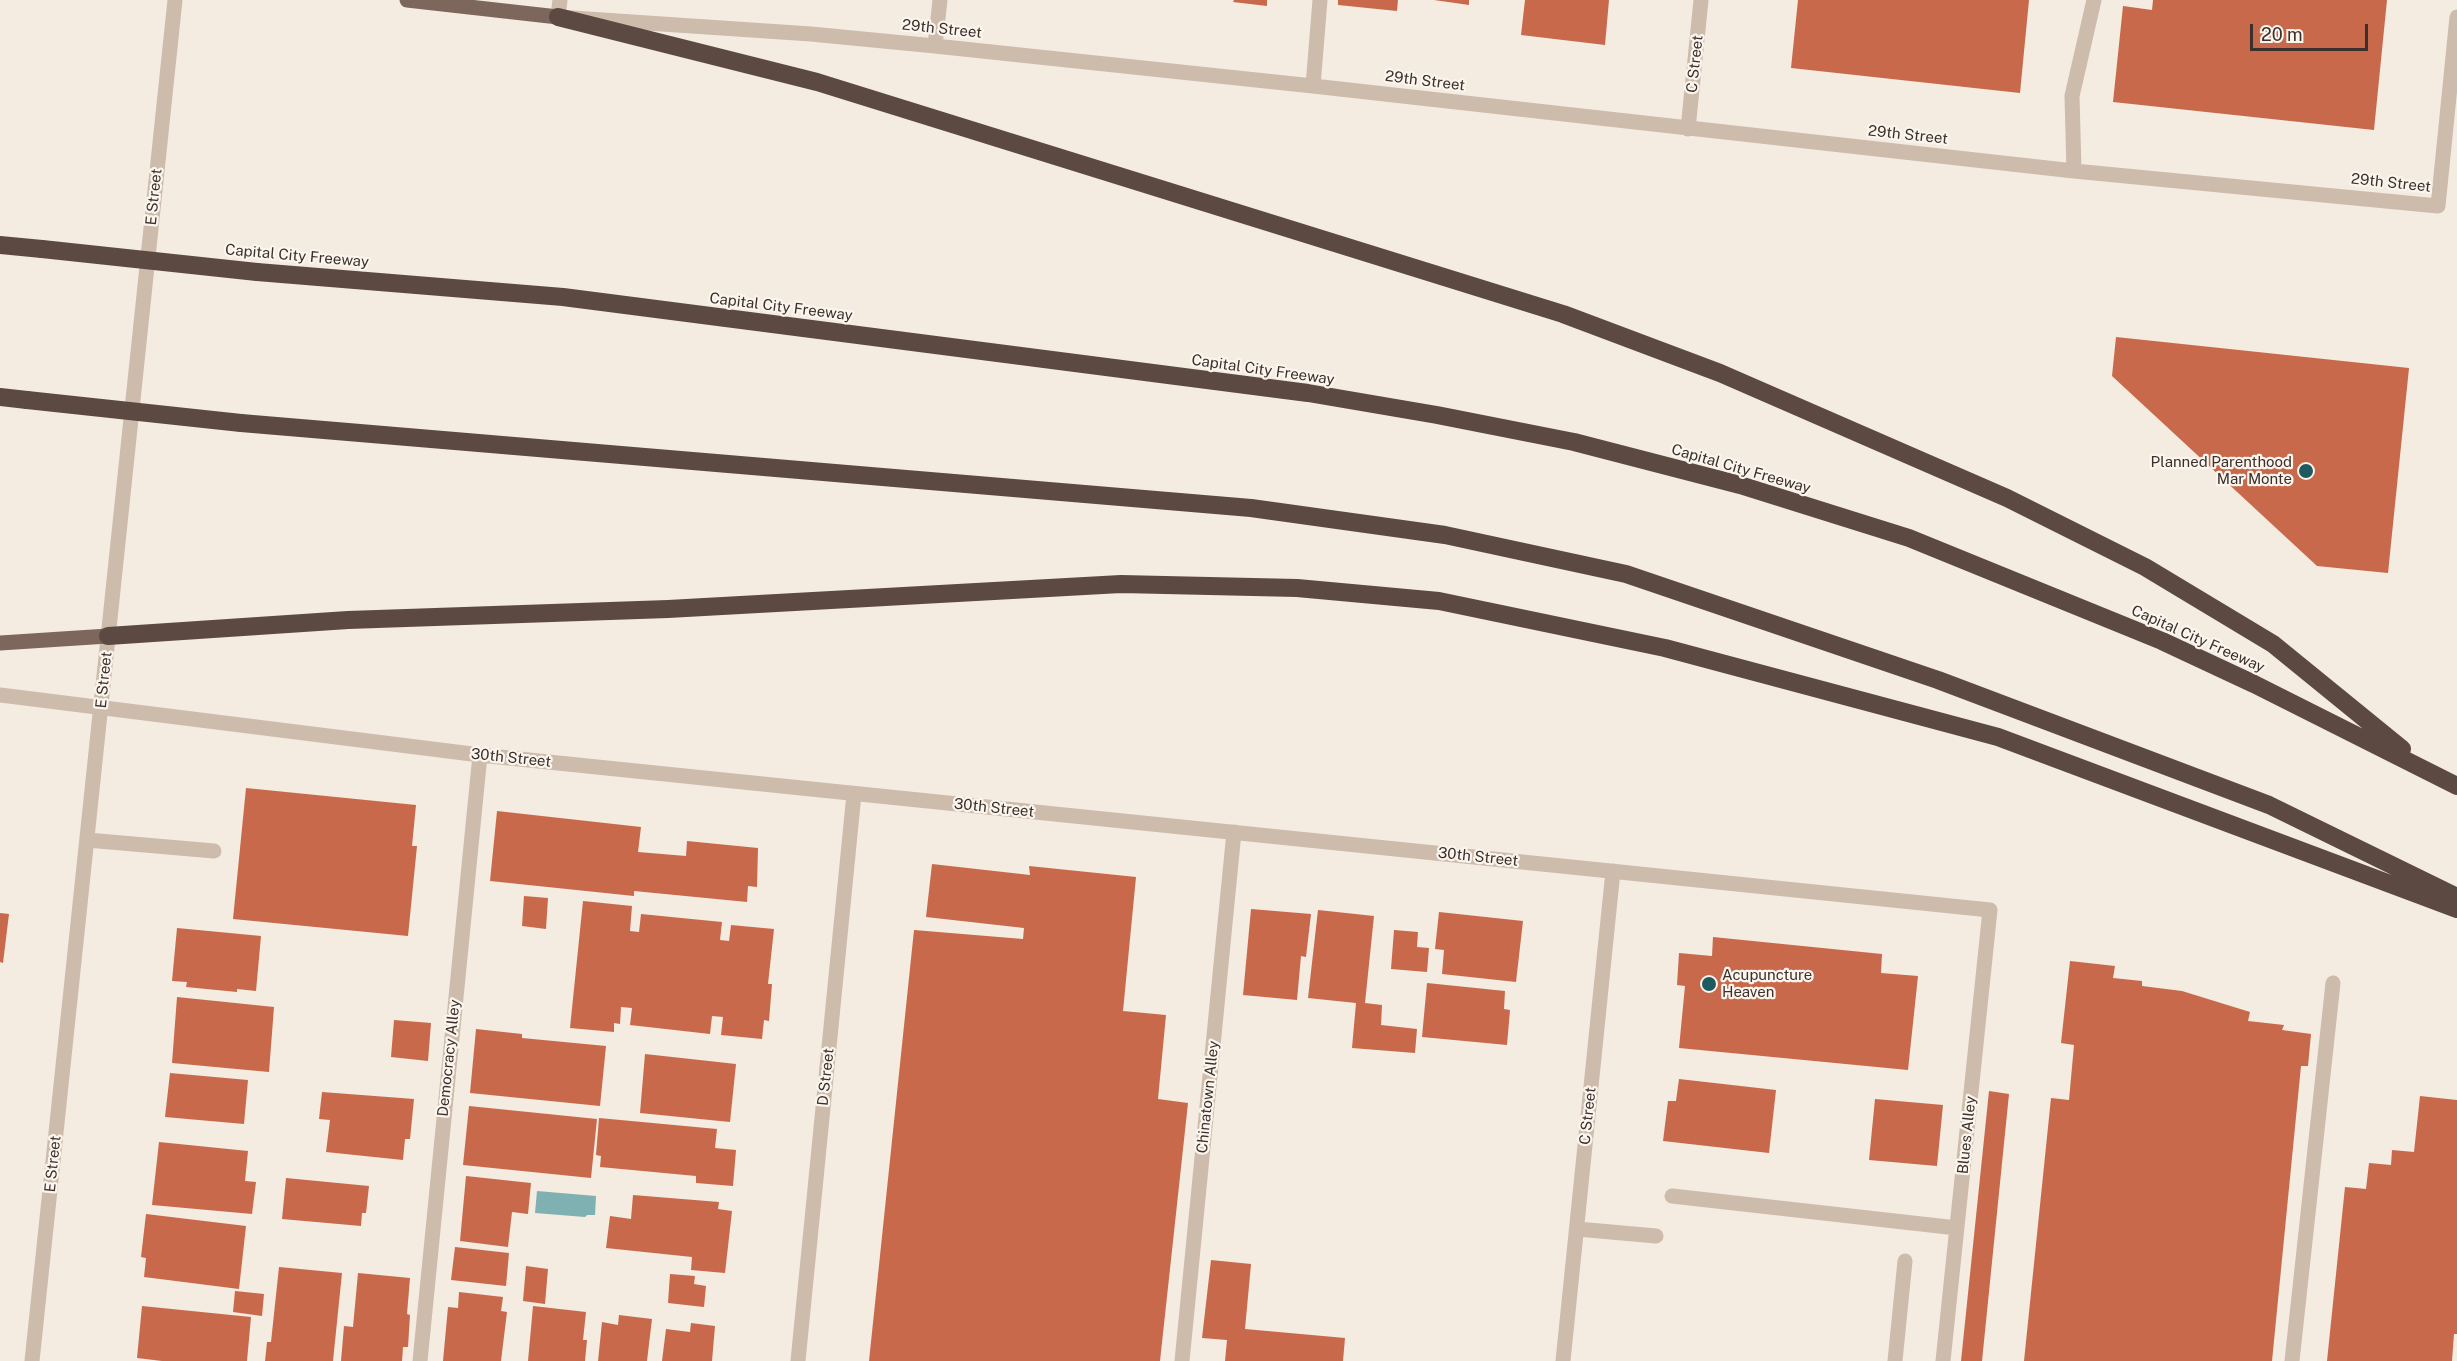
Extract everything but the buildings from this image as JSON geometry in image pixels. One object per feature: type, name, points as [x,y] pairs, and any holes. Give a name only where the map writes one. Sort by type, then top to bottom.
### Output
[{"type":"highway","points":[[559,9],[817,82],[1563,314],[1720,373],[2007,498],[2145,567],[2273,644],[2429,770]]},
{"type":"highway","name":"Capital City Freeway","points":[[0,245],[257,272],[563,297],[1308,393],[1574,442],[1740,485],[1909,538],[2162,641],[2429,770],[2457,786]]},
{"type":"highway","points":[[0,397],[241,423],[1251,508],[1445,536],[1626,574],[1938,680],[2269,805],[2457,897]]},
{"type":"highway","points":[[108,636],[348,620],[668,609],[1121,584],[1297,588],[1439,602],[1665,648],[1998,737],[2457,909]]},
{"type":"main road","name":"29th Street","points":[[407,0],[559,9]]},
{"type":"main road","points":[[0,643],[108,636]]},
{"type":"street","name":"E Street","points":[[32,1361],[175,0]]},
{"type":"street","points":[[935,46],[940,0]]},
{"type":"street","points":[[1313,86],[1320,0]]},
{"type":"street","name":"C Street","points":[[1688,129],[1701,0]]},
{"type":"street","points":[[2074,171],[2072,96],[2094,0]]},
{"type":"street","name":"29th Street","points":[[559,9],[1313,86],[2074,171],[2438,206],[2457,17]]},
{"type":"street","name":"30th Street","points":[[0,695],[480,755],[1990,910]]},
{"type":"street","name":"Democracy Alley","points":[[420,1361],[480,755]]},
{"type":"street","name":"D Street","points":[[798,1361],[855,794]]},
{"type":"street","name":"Chinatown Alley","points":[[1182,1361],[1234,832]]},
{"type":"street","points":[[87,840],[214,851]]},
{"type":"street","name":"C Street","points":[[1563,1361],[1612,871]]},
{"type":"street","name":"Blues Alley","points":[[1943,1361],[1990,910]]},
{"type":"street","points":[[2292,1361],[2333,983]]},
{"type":"street","points":[[1672,1196],[1957,1228]]},
{"type":"street","points":[[1577,1229],[1656,1236]]},
{"type":"street","points":[[1895,1361],[1905,1261]]},
{"type":"water","points":[[537,1191],[596,1196],[595,1215],[585,1217],[535,1213]]},
{"type":"place","name":"Planned Parenthood Mar Monte","points":[[2306,471]]},
{"type":"place","name":"Acupuncture Heaven","points":[[1709,984]]}]
